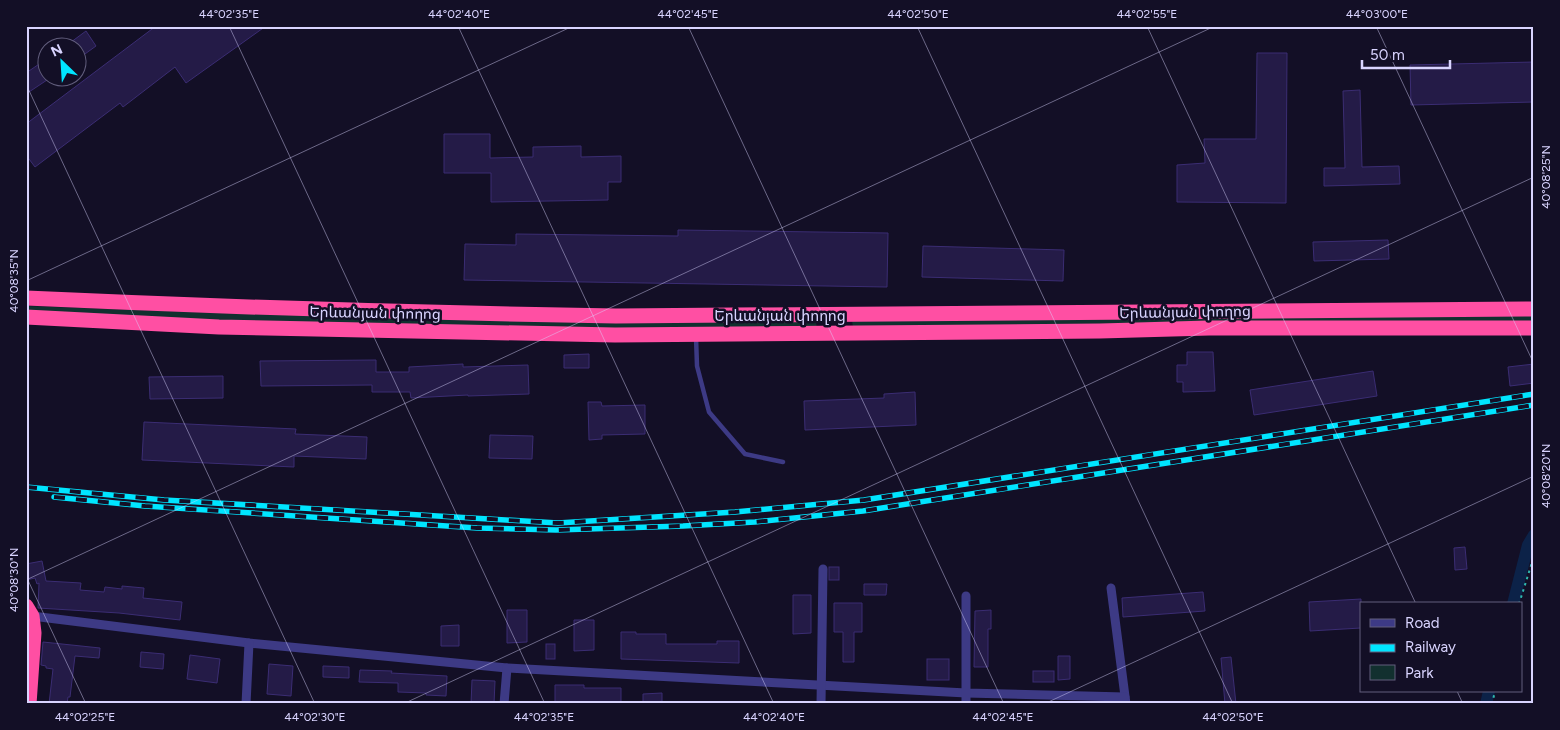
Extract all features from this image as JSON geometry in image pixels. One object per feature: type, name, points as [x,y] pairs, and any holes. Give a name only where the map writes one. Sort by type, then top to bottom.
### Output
[{"type":"highway","name":"Երևանյան փողոց","points":[[26,298],[224,307],[616,316],[1534,309]]},
{"type":"highway","points":[[831,315],[832,334]]},
{"type":"highway","points":[[615,335],[616,316]]},
{"type":"highway","name":"Երևանյան փողոց","points":[[26,317],[219,327],[615,335],[1100,331],[1209,328],[1534,328]]},
{"type":"highway","points":[[29,611],[34,633],[29,704]]},
{"type":"street","points":[[821,704],[823,569]]},
{"type":"street","points":[[29,611],[249,643],[507,668],[821,686],[1125,700],[1111,588]]},
{"type":"street","points":[[966,596],[966,704]]},
{"type":"street","points":[[246,704],[249,643]]},
{"type":"street","points":[[504,704],[507,668]]},
{"type":"lane","points":[[696,333],[697,366],[709,412],[745,454],[783,462]]},
{"type":"path","points":[[1520,602],[1534,556]]},
{"type":"green space","points":[[26,306],[221,313],[816,322],[817,328],[592,330],[221,320],[26,313]]},
{"type":"green space","points":[[1534,316],[1534,324],[853,328],[852,320]]},
{"type":"building","points":[[156,26],[266,26],[186,83],[175,67],[123,107],[120,103],[35,167],[26,155],[26,124],[74,88],[88,88],[88,77]]},
{"type":"building","points":[[86,31],[96,46],[88,52],[88,38],[77,38]]},
{"type":"building","points":[[1257,53],[1287,53],[1286,203],[1177,202],[1177,165],[1205,163],[1204,139],[1256,139]]},
{"type":"building","points":[[1534,62],[1534,102],[1411,105],[1410,65]]},
{"type":"building","points":[[38,65],[38,86],[26,94],[26,73]]},
{"type":"building","points":[[1360,90],[1362,167],[1399,166],[1400,184],[1324,186],[1324,168],[1345,168],[1343,91]]},
{"type":"building","points":[[444,134],[490,134],[490,158],[533,157],[533,147],[581,146],[581,157],[621,156],[621,182],[608,182],[608,200],[491,202],[491,173],[444,173]]},
{"type":"building","points":[[678,230],[888,233],[887,287],[464,280],[465,244],[516,245],[516,234],[678,236]]},
{"type":"building","points":[[1388,240],[1389,259],[1314,261],[1313,242]]},
{"type":"building","points":[[923,246],[1064,250],[1063,281],[922,277]]},
{"type":"building","points":[[1187,352],[1213,352],[1215,391],[1183,392],[1183,382],[1177,382],[1177,365],[1187,365]]},
{"type":"building","points":[[589,354],[589,368],[564,368],[564,355]]},
{"type":"building","points":[[376,360],[376,372],[409,372],[409,367],[463,364],[463,367],[528,365],[529,394],[411,398],[410,392],[372,392],[372,385],[261,386],[260,361]]},
{"type":"building","points":[[1534,364],[1534,383],[1510,386],[1508,367]]},
{"type":"building","points":[[1373,371],[1377,396],[1254,415],[1250,390]]},
{"type":"building","points":[[223,376],[223,398],[150,399],[149,377]]},
{"type":"building","points":[[915,392],[916,425],[805,430],[804,401],[884,398],[884,394]]},
{"type":"building","points":[[588,402],[601,402],[602,406],[645,405],[645,434],[602,435],[602,439],[589,440]]},
{"type":"building","points":[[144,422],[296,429],[295,434],[367,437],[366,459],[294,456],[294,467],[142,460]]},
{"type":"building","points":[[490,435],[533,436],[532,459],[489,458]]},
{"type":"building","points":[[1465,547],[1467,569],[1455,570],[1454,548]]},
{"type":"building","points":[[42,561],[46,581],[81,583],[80,590],[104,592],[105,587],[122,589],[122,586],[144,588],[143,598],[182,602],[180,620],[119,613],[38,608],[39,583],[37,584],[35,578],[26,580],[26,564]]},
{"type":"building","points":[[829,567],[839,567],[839,580],[829,580]]},
{"type":"building","points":[[864,584],[887,584],[886,595],[864,595]]},
{"type":"building","points":[[1203,592],[1205,611],[1123,617],[1122,598]]},
{"type":"building","points":[[793,595],[811,595],[811,633],[793,634]]},
{"type":"building","points":[[1361,599],[1360,628],[1310,631],[1309,602]]},
{"type":"building","points":[[834,603],[862,603],[862,632],[854,632],[854,662],[843,662],[843,632],[834,632]]},
{"type":"building","points":[[507,610],[527,610],[527,642],[507,643]]},
{"type":"building","points":[[991,610],[991,629],[988,629],[988,667],[974,667],[975,611]]},
{"type":"building","points":[[574,620],[594,620],[594,650],[574,651]]},
{"type":"building","points":[[459,625],[459,646],[441,646],[441,626]]},
{"type":"building","points":[[621,632],[666,634],[666,644],[717,644],[717,641],[739,641],[739,663],[621,659]]},
{"type":"building","points":[[43,642],[100,648],[99,658],[75,656],[70,697],[68,697],[67,704],[49,704],[53,669],[41,665]]},
{"type":"building","points":[[546,644],[555,644],[555,659],[546,659]]},
{"type":"building","points":[[141,652],[164,654],[163,669],[140,667]]},
{"type":"building","points":[[190,655],[220,659],[217,683],[187,679]]},
{"type":"building","points":[[1058,656],[1070,656],[1070,679],[1058,680]]},
{"type":"building","points":[[1231,657],[1236,704],[1225,704],[1221,658]]},
{"type":"building","points":[[927,659],[949,659],[949,680],[927,680]]},
{"type":"building","points":[[269,664],[293,666],[291,696],[267,694]]},
{"type":"building","points":[[323,666],[349,667],[349,678],[323,677]]},
{"type":"building","points":[[360,670],[447,676],[446,696],[398,692],[398,683],[359,682]]},
{"type":"building","points":[[1033,671],[1054,671],[1054,682],[1033,682]]},
{"type":"building","points":[[472,680],[495,681],[494,704],[471,704]]},
{"type":"building","points":[[555,685],[584,685],[584,688],[621,688],[621,704],[555,704]]},
{"type":"building","points":[[662,693],[662,704],[643,704],[643,694]]},
{"type":"waterway","points":[[1514,602],[1528,545],[1534,535]]},
{"type":"waterway","points":[[1486,704],[1489,692]]},
{"type":"railway","points":[[26,487],[164,500],[558,523],[735,512],[864,500],[1534,394]]},
{"type":"railway","points":[[54,497],[145,506],[477,528],[556,530],[755,522],[863,511],[1534,405]]}]
